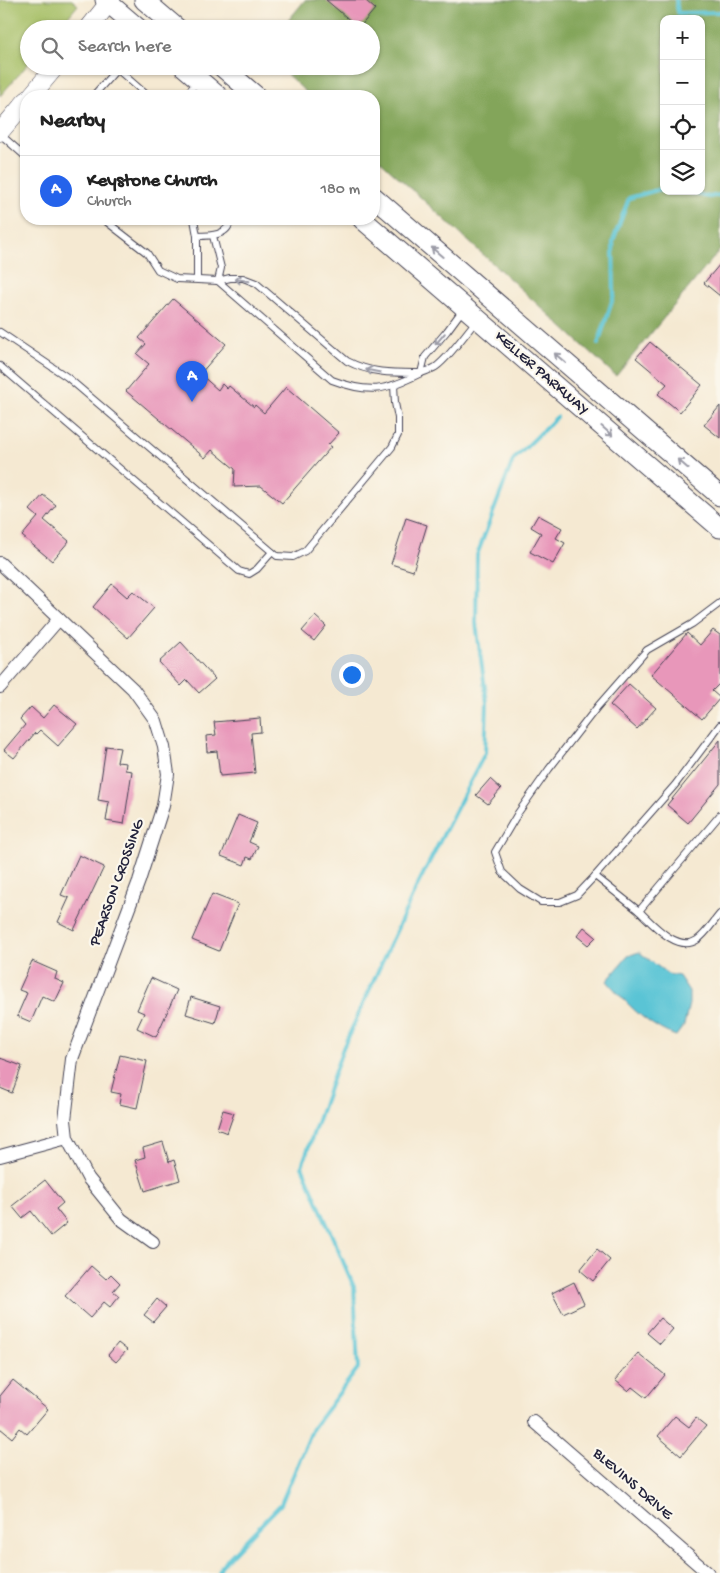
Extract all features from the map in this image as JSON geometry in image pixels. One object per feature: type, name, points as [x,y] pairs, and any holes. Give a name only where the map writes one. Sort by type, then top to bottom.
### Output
[{"type":"main road","points":[[144,0],[167,20]]},
{"type":"main road","points":[[108,1],[128,20]]},
{"type":"main road","points":[[193,75],[211,90]]},
{"type":"main road","points":[[232,75],[249,90]]},
{"type":"main road","name":"KELLER PARKWAY","points":[[380,202],[720,496]]},
{"type":"main road","name":"KELLER PARKWAY","points":[[369,225],[720,528]]},
{"type":"main road","points":[[471,313],[479,288]]},
{"type":"main road","points":[[471,313],[493,301]]},
{"type":"street","points":[[94,20],[108,1]]},
{"type":"street","points":[[38,90],[49,75]]},
{"type":"street","points":[[0,133],[20,111]]},
{"type":"street","name":"PEARSON CROSSING","points":[[0,563],[133,688],[156,721],[164,747],[168,774],[163,806],[139,881],[72,1059],[65,1120],[68,1138],[88,1178],[121,1219],[153,1242]]},
{"type":"street","points":[[0,687],[58,619]]},
{"type":"street","points":[[0,1156],[68,1138]]},
{"type":"street","name":"BLEVINS DRIVE","points":[[534,1422],[708,1573]]},
{"type":"lane","points":[[98,90],[112,75]]},
{"type":"lane","points":[[124,75],[141,90]]},
{"type":"lane","points":[[190,90],[199,80]]},
{"type":"lane","points":[[0,133],[20,151]]},
{"type":"lane","points":[[111,225],[147,253],[158,270],[176,278],[218,281],[230,278],[243,278],[256,283],[347,361],[360,368],[387,374],[421,373]]},
{"type":"lane","points":[[195,225],[197,279]]},
{"type":"lane","points":[[196,236],[213,236],[226,230],[229,225]]},
{"type":"lane","points":[[213,236],[222,268],[218,281]]},
{"type":"lane","points":[[218,281],[332,380],[352,387],[377,390],[394,385],[436,367],[471,313]]},
{"type":"lane","points":[[421,373],[425,357],[447,331],[471,313]]},
{"type":"lane","points":[[0,332],[67,377],[277,556],[293,557],[305,551],[392,447],[398,435],[394,385]]},
{"type":"lane","points":[[0,366],[239,571],[249,574],[257,570],[272,552]]},
{"type":"lane","points":[[720,602],[692,624],[647,650],[598,706],[549,769],[518,813],[495,852],[502,872],[520,889],[541,902],[560,902],[577,894],[674,785],[720,725]]},
{"type":"lane","points":[[639,911],[720,816]]},
{"type":"lane","points":[[595,876],[672,939],[683,944],[696,940],[720,914]]},
{"type":"green space","points":[[0,0],[72,0],[78,5],[66,20],[20,20],[20,73],[0,96]]},
{"type":"green space","points":[[305,0],[720,0],[720,250],[616,376],[380,160],[380,90],[304,90],[288,75],[380,75],[380,20],[288,20]]},
{"type":"water","points":[[639,952],[668,974],[679,976],[689,991],[689,1004],[684,1025],[676,1036],[665,1032],[646,1020],[607,981],[628,956]]},
{"type":"building","points":[[326,0],[365,0],[375,9],[366,20],[350,20]]},
{"type":"building","points":[[720,264],[720,296],[704,283]]},
{"type":"building","points":[[173,299],[226,344],[200,374],[218,390],[222,384],[227,389],[229,386],[264,413],[286,387],[339,433],[328,445],[331,447],[282,503],[261,486],[234,487],[235,469],[212,450],[205,458],[126,391],[149,364],[137,354],[146,344],[139,338]]},
{"type":"building","points":[[650,342],[702,385],[680,412],[658,394],[667,384],[636,358]]},
{"type":"building","points":[[720,406],[720,438],[704,425]]},
{"type":"building","points":[[43,495],[56,505],[44,520],[69,541],[52,561],[22,536],[38,517],[30,510]]},
{"type":"building","points":[[538,515],[562,528],[556,538],[565,543],[553,564],[530,552],[541,533],[531,527]]},
{"type":"building","points":[[406,518],[427,525],[413,571],[391,564]]},
{"type":"building","points":[[112,584],[127,597],[133,591],[154,608],[128,638],[93,607]]},
{"type":"building","points":[[315,616],[326,626],[314,641],[302,631]]},
{"type":"building","points":[[713,630],[720,635],[720,683],[712,691],[720,698],[702,719],[651,675],[687,633],[700,645]]},
{"type":"building","points":[[181,642],[215,679],[199,693],[187,680],[181,686],[159,662]]},
{"type":"building","points":[[629,684],[656,708],[637,729],[610,705]]},
{"type":"building","points":[[54,705],[77,724],[58,746],[40,730],[35,733],[14,758],[4,750],[25,725],[20,719],[31,707],[43,718]]},
{"type":"building","points":[[260,718],[261,732],[251,733],[255,773],[220,776],[217,751],[207,752],[206,736],[216,735],[214,722]]},
{"type":"building","points":[[720,740],[720,784],[688,823],[667,805]]},
{"type":"building","points":[[106,746],[120,748],[117,762],[126,763],[125,770],[132,771],[124,824],[106,821],[109,802],[98,800]]},
{"type":"building","points":[[490,779],[501,789],[488,804],[476,795]]},
{"type":"building","points":[[238,815],[257,823],[249,842],[258,846],[252,859],[247,857],[244,865],[221,856]]},
{"type":"building","points":[[79,855],[104,867],[74,930],[58,922],[69,898],[61,895]]},
{"type":"building","points":[[212,894],[238,904],[219,951],[192,940]]},
{"type":"building","points":[[584,927],[596,937],[588,945],[577,936]]},
{"type":"building","points":[[32,961],[57,972],[55,979],[64,983],[55,1002],[42,996],[31,1022],[17,1016],[27,993],[19,990]]},
{"type":"building","points":[[151,978],[177,990],[156,1037],[137,1028],[144,1013],[137,1010]]},
{"type":"building","points":[[191,997],[220,1006],[215,1023],[186,1014]]},
{"type":"building","points":[[120,1055],[147,1061],[137,1108],[119,1104],[121,1094],[111,1092]]},
{"type":"building","points":[[0,1058],[22,1066],[12,1093],[0,1088]]},
{"type":"building","points":[[223,1110],[234,1113],[227,1133],[217,1129]]},
{"type":"building","points":[[163,1142],[169,1162],[174,1160],[180,1180],[145,1191],[135,1160],[145,1157],[143,1148]]},
{"type":"building","points":[[45,1180],[63,1203],[56,1209],[67,1223],[51,1236],[31,1211],[22,1218],[12,1206]]},
{"type":"building","points":[[597,1249],[610,1260],[593,1281],[580,1270]]},
{"type":"building","points":[[91,1266],[106,1279],[111,1274],[120,1283],[113,1291],[119,1296],[110,1307],[104,1302],[90,1318],[65,1296]]},
{"type":"building","points":[[574,1282],[584,1304],[563,1314],[552,1293]]},
{"type":"building","points":[[157,1299],[166,1307],[153,1322],[144,1315]]},
{"type":"building","points":[[660,1318],[673,1329],[660,1344],[647,1333]]},
{"type":"building","points":[[118,1343],[127,1350],[116,1362],[108,1355]]},
{"type":"building","points":[[638,1353],[665,1375],[646,1398],[632,1387],[628,1391],[615,1380]]},
{"type":"building","points":[[13,1380],[48,1409],[27,1434],[20,1428],[12,1438],[0,1428],[0,1396]]},
{"type":"building","points":[[675,1416],[689,1427],[696,1418],[706,1426],[681,1456],[658,1436]]},
{"type":"waterway","points":[[676,0],[678,13],[720,12]]},
{"type":"waterway","points":[[598,344],[614,295],[613,241],[629,198],[660,189]]},
{"type":"waterway","points":[[700,195],[709,197],[720,195]]},
{"type":"waterway","points":[[219,1573],[221,1566],[281,1504],[313,1428],[358,1368],[354,1287],[302,1166],[343,1048],[415,890],[485,753],[487,703],[476,623],[477,555],[513,460],[557,417]]},
{"type":"place","name":"Keystone Church","points":[[192,402]]}]
